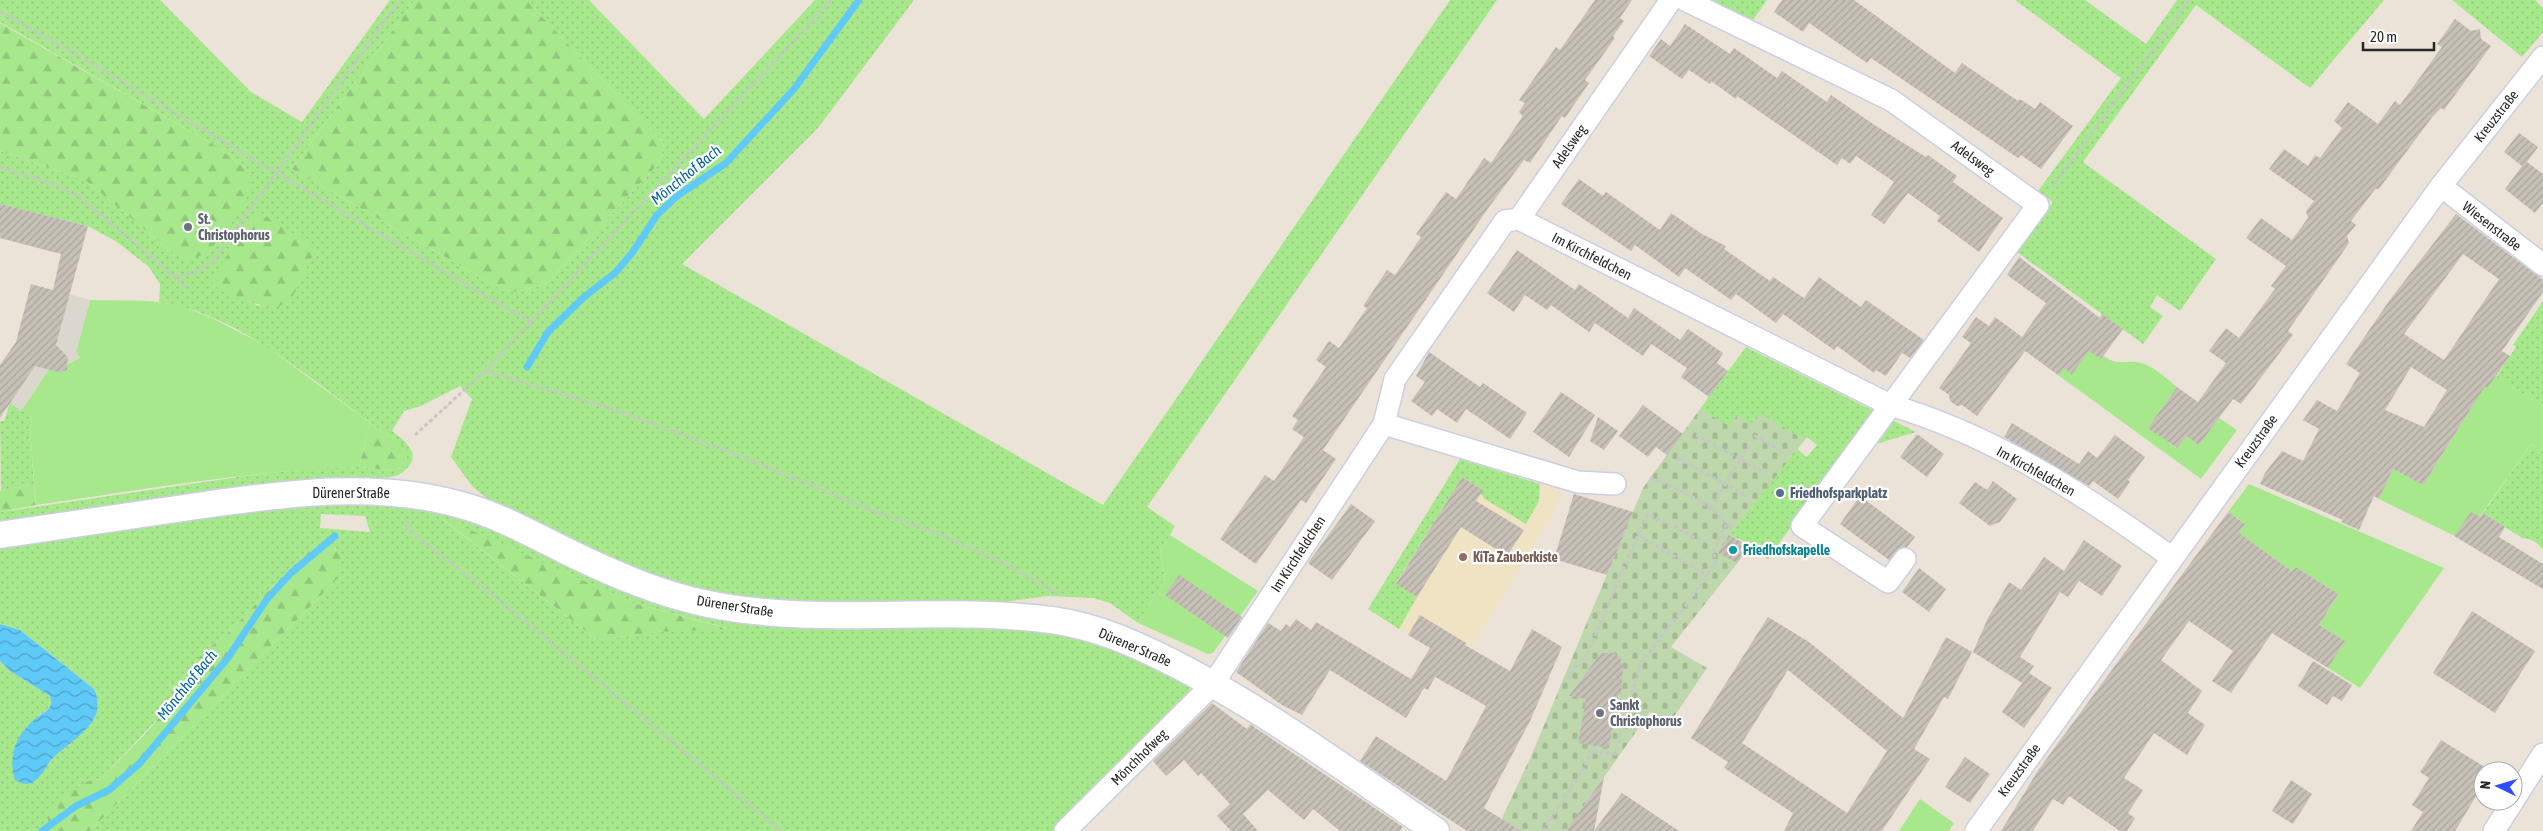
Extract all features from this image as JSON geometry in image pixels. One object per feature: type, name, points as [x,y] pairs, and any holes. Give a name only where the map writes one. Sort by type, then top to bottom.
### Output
[{"type":"street","name":"Adelsweg","points":[[1518,219],[1671,0]]},
{"type":"street","name":"Adelsweg","points":[[1685,0],[1891,100],[2038,205]]},
{"type":"street","name":"Kreuzstraße","points":[[1976,831],[2171,557],[2441,186],[2543,57]]},
{"type":"street","name":"Wiesenstraße","points":[[2441,186],[2543,265]]},
{"type":"street","points":[[1905,559],[1888,582],[1802,526],[2038,205]]},
{"type":"street","name":"Im Kirchfeldchen","points":[[1213,684],[1384,424],[1395,379],[1505,222],[1518,219],[1890,405],[1922,414],[2036,468],[2121,521],[2171,557]]},
{"type":"street","points":[[1384,424],[1578,482],[1614,484]]},
{"type":"street","name":"Dürener Straße","points":[[0,535],[268,497],[354,490],[413,495],[454,503],[491,515],[628,579],[706,603],[748,610],[808,614],[990,615],[1055,620],[1117,637],[1213,684],[1252,707],[1436,831]]},
{"type":"street","name":"Mönchhofweg","points":[[1065,831],[1213,684]]},
{"type":"street","points":[[2494,831],[2543,754]]},
{"type":"path","points":[[174,277],[198,271],[213,260],[400,0]]},
{"type":"path","points":[[415,435],[442,413],[485,371],[832,0]]},
{"type":"path","points":[[2038,205],[2189,0]]},
{"type":"path","points":[[0,11],[151,98],[274,174],[530,322]]},
{"type":"path","points":[[0,168],[56,185],[79,197],[189,289]]},
{"type":"path","points":[[485,371],[615,410],[743,457],[871,510],[933,532],[1004,563],[1064,597]]},
{"type":"path","points":[[1696,435],[1765,472]]},
{"type":"path","points":[[1710,508],[1755,436],[1783,452]]},
{"type":"path","points":[[1678,458],[1748,497]]},
{"type":"path","points":[[1650,478],[1710,508],[1722,516],[1726,524],[1734,529]]},
{"type":"path","points":[[413,495],[407,520],[408,530],[498,599],[781,831]]},
{"type":"path","points":[[1569,679],[1574,667],[1581,664],[1588,652],[1648,514],[1704,542]]},
{"type":"path","points":[[1594,752],[1615,754],[1640,665],[1716,561],[1713,551],[1726,524]]},
{"type":"path","points":[[1638,535],[1707,575]]},
{"type":"path","points":[[1544,831],[1594,752],[1594,746]]},
{"type":"shaded area","points":[[69,294],[90,300],[76,352],[80,358],[68,364],[68,357],[55,350]]},
{"type":"shaded area","points":[[35,366],[49,369],[21,411],[10,403]]},
{"type":"shaded area","name":"KiTa Zauberkiste","points":[[1460,459],[1561,490],[1553,514],[1472,647],[1442,628],[1430,648],[1368,609]]},
{"type":"green space","points":[[0,0],[160,0],[251,92],[302,122],[390,0],[415,0],[292,169],[501,289],[517,292],[547,283],[659,163],[664,144],[526,0],[589,0],[704,119],[815,0],[914,0],[818,128],[682,264],[1103,505],[1450,0],[1497,0],[1147,507],[1175,526],[1160,553],[1165,579],[1138,623],[1110,603],[1093,598],[1048,596],[981,605],[877,605],[738,599],[647,576],[558,535],[521,514],[485,497],[472,486],[451,457],[472,399],[460,386],[421,406],[404,411],[392,431],[408,445],[413,456],[412,462],[400,474],[393,477],[261,484],[0,521],[0,512],[252,475],[317,468],[359,467],[388,470],[403,468],[407,457],[407,448],[257,341],[193,310],[159,302],[160,284],[149,267],[117,242],[88,226],[0,204],[0,151],[85,180],[175,255],[249,171],[216,146],[0,22]],"holes":[[[305,273],[259,306],[217,287]]]},
{"type":"green space","points":[[415,0],[526,0],[664,144],[659,163],[547,283],[517,292],[501,289],[292,169]]},
{"type":"green space","points":[[1712,0],[1767,0],[1753,20]]},
{"type":"green space","points":[[2015,0],[2085,0],[2146,44],[2177,0],[2384,0],[2310,88],[2196,5],[2083,162],[2216,259],[2180,311],[2157,295],[2150,307],[2163,316],[2143,344],[2017,252],[2053,202],[2038,191],[2121,78]]},
{"type":"green space","points":[[2452,0],[2535,0],[2543,8],[2543,32],[2522,57]]},
{"type":"green space","points":[[0,23],[216,146],[249,171],[250,187],[247,196],[227,230],[209,250],[190,259],[175,255],[85,180],[0,151]]},
{"type":"green space","points":[[257,211],[316,248],[293,296],[279,307],[242,300],[225,292],[210,281]]},
{"type":"green space","points":[[90,300],[149,301],[179,305],[214,319],[266,346],[370,423],[359,467],[238,476],[36,505],[30,429],[32,416],[21,411],[49,369],[64,370],[68,364],[80,358],[76,352]]},
{"type":"green space","points":[[2543,301],[2543,407],[2496,377],[2516,347],[2513,345]]},
{"type":"green space","points":[[2080,344],[2101,359],[2104,356],[2118,362],[2136,362],[2151,367],[2177,387],[2149,427],[2176,448],[2186,436],[2199,445],[2219,418],[2237,430],[2201,479],[2058,375]]},
{"type":"green space","points":[[1746,347],[1916,432],[1843,454],[1768,559],[1749,547],[1751,544],[1729,535],[1797,449],[1807,457],[1817,445],[1807,437],[1805,440],[1759,414],[1752,424],[1729,427],[1700,409]]},
{"type":"green space","points":[[2489,372],[2543,407],[2543,451],[2531,444],[2463,540],[2379,499],[2393,469],[2423,485],[2472,407]]},
{"type":"green space","points":[[10,403],[32,416],[30,429],[34,483],[1,491],[0,421],[4,421]]},
{"type":"green space","points":[[1700,409],[1729,426],[1737,415],[1752,424],[1759,413],[1805,440],[1729,535],[1741,542],[1745,541],[1751,544],[1750,547],[1671,647],[1707,668],[1669,724],[1650,712],[1566,831],[1496,831],[1532,754],[1643,488]]},
{"type":"green space","points":[[370,423],[407,448],[407,457],[403,468],[388,470],[359,467]]},
{"type":"green space","points":[[2531,444],[2543,451],[2543,551],[2534,542],[2522,538],[2483,513]]},
{"type":"green space","points":[[1460,459],[1540,484],[1539,501],[1526,524],[1483,498],[1480,494],[1483,490],[1462,477],[1396,583],[1417,597],[1399,629],[1368,609]]},
{"type":"green space","points":[[34,483],[36,505],[0,512],[0,491]]},
{"type":"green space","points":[[2249,484],[2444,568],[2360,688],[2328,668],[2344,641],[2319,625],[2338,594],[2296,567],[2292,571],[2239,533],[2245,524],[2228,512]]},
{"type":"green space","points":[[346,501],[368,501],[440,511],[506,533],[622,589],[1024,627],[1106,643],[1187,682],[1191,694],[1056,831],[90,831],[337,579],[336,549],[314,543],[231,630],[204,652],[187,671],[164,712],[101,779],[88,781],[42,831],[0,831],[0,661],[10,671],[50,696],[50,706],[38,716],[41,774],[55,755],[84,731],[95,717],[98,709],[94,689],[20,630],[0,624],[0,546],[231,513]],"holes":[[[321,514],[365,516],[370,532],[320,528]],[[441,518],[633,603],[728,628],[656,632],[597,640]]]},
{"type":"green space","points":[[439,516],[633,603],[730,629],[656,632],[597,640]]},
{"type":"green space","points":[[1170,535],[1258,591],[1213,653],[1208,654],[1138,623],[1165,579],[1160,553]]},
{"type":"green space","points":[[314,543],[333,548],[341,556],[337,579],[90,831],[42,831],[47,826],[49,812],[73,791],[88,781],[101,779],[146,733],[164,712],[187,671],[204,652],[231,630]]},
{"type":"green space","points":[[1920,799],[1954,823],[1949,831],[1899,831]]},
{"type":"water","points":[[0,624],[20,630],[94,689],[98,701],[97,711],[87,729],[53,758],[36,780],[28,784],[15,780],[12,763],[15,747],[27,726],[49,708],[51,699],[50,696],[10,671],[0,661]]},
{"type":"building","points":[[1595,0],[1632,0],[1620,18],[1624,21],[1613,36],[1615,38],[1585,80],[1589,83],[1565,118],[1562,116],[1530,163],[1524,160],[1489,207],[1323,450],[1336,459],[1306,503],[1301,500],[1256,564],[1220,539],[1265,475],[1274,481],[1304,437],[1292,429],[1298,420],[1292,416],[1326,367],[1316,360],[1329,341],[1339,348],[1367,308],[1363,306],[1387,270],[1395,275],[1407,258],[1421,237],[1416,234],[1446,192],[1456,199],[1484,158],[1491,163],[1523,116],[1519,112],[1525,103],[1519,100],[1556,47],[1560,50]]},
{"type":"building","points":[[1782,0],[1854,0],[1955,73],[1962,63],[2018,101],[2020,99],[2035,109],[2040,102],[2073,126],[2041,169],[2021,155],[2018,158],[1871,58],[1867,63],[1809,23],[1803,32],[1774,12]]},
{"type":"building","points":[[2455,19],[2471,31],[2480,29],[2481,39],[2491,46],[2444,110],[2441,108],[2433,116],[2378,190],[2376,188],[2351,221],[2356,225],[2347,236],[2349,243],[2288,331],[2293,335],[2241,404],[2233,399],[2199,445],[2186,436],[2177,448],[2148,428],[2177,387],[2198,402],[2226,363],[2209,351],[2226,328],[2239,338],[2275,289],[2271,286],[2286,266],[2246,238],[2261,218],[2292,240],[2308,218],[2306,211],[2314,201],[2269,169],[2284,149],[2308,166],[2315,155],[2320,158],[2342,128],[2334,121],[2348,102],[2378,124],[2395,101],[2400,105],[2442,47],[2437,44]]},
{"type":"building","points":[[1685,24],[1730,54],[1734,48],[1777,78],[1782,71],[1827,102],[1831,95],[1926,157],[1928,155],[1957,176],[1953,182],[2003,218],[1979,252],[1937,221],[1940,216],[1908,193],[1884,224],[1871,215],[1894,182],[1856,156],[1850,164],[1842,158],[1837,165],[1737,96],[1736,99],[1711,81],[1710,84],[1689,70],[1682,79],[1649,56],[1661,39],[1670,46]]},
{"type":"building","points":[[2519,133],[2538,147],[2527,162],[2543,174],[2543,203],[2535,213],[2505,189],[2522,166],[2504,152]]},
{"type":"building","points":[[1579,179],[1603,196],[1606,192],[1660,230],[1671,213],[1702,234],[1726,246],[1724,249],[1770,281],[1773,277],[1804,298],[1819,277],[1861,307],[1866,300],[1924,340],[1910,358],[1902,353],[1886,376],[1876,370],[1874,373],[1837,346],[1834,350],[1783,314],[1776,323],[1736,294],[1731,300],[1685,268],[1679,277],[1635,245],[1631,251],[1561,204]]},
{"type":"building","points":[[0,204],[88,226],[56,345],[68,357],[67,370],[58,372],[35,366],[0,418],[0,365],[16,342],[31,284],[53,290],[61,254],[0,238]]},
{"type":"building","points":[[2456,214],[2543,280],[2543,292],[2502,351],[2510,356],[2487,388],[2485,386],[2423,485],[2393,469],[2379,499],[2374,496],[2359,530],[2341,522],[2343,520],[2260,484],[2265,473],[2282,451],[2303,461],[2319,429],[2303,420],[2317,400],[2337,411],[2360,373],[2346,364],[2389,301]],"holes":[[[2463,254],[2499,279],[2444,360],[2404,334]],[[2411,367],[2447,390],[2424,427],[2385,410]]]},
{"type":"building","points":[[1517,250],[1575,290],[1579,284],[1628,318],[1634,308],[1680,340],[1688,329],[1723,353],[1717,363],[1728,371],[1709,397],[1681,377],[1687,368],[1651,344],[1643,356],[1595,323],[1589,332],[1551,305],[1547,310],[1525,295],[1514,312],[1487,293]]},
{"type":"building","points":[[2019,257],[2100,318],[2102,314],[2123,329],[2101,359],[2089,351],[2072,374],[2064,368],[2058,375],[2025,351],[1977,416],[1962,405],[1957,406],[1950,401],[1949,395],[1939,388],[1971,343],[1962,337],[1976,317],[1989,326],[1995,317],[2022,337],[2046,303],[2007,275]]},
{"type":"building","points":[[1429,352],[1480,387],[1483,383],[1527,413],[1510,439],[1466,409],[1457,423],[1437,409],[1432,416],[1411,401],[1425,382],[1416,376]]},
{"type":"building","points":[[1561,392],[1595,415],[1569,457],[1533,432]]},
{"type":"building","points":[[1643,405],[1683,434],[1667,455],[1656,447],[1648,457],[1619,436]]},
{"type":"building","points":[[1598,417],[1618,431],[1604,450],[1590,441]]},
{"type":"building","points":[[2012,423],[2079,464],[2088,451],[2097,458],[2115,435],[2145,457],[2128,480],[2130,482],[2118,499],[2093,481],[2089,486],[2004,437]]},
{"type":"building","points":[[1917,434],[1944,454],[1927,477],[1900,457]]},
{"type":"building","points":[[1462,477],[1483,490],[1476,501],[1524,530],[1507,556],[1461,527],[1417,597],[1396,584]]},
{"type":"building","points":[[1993,481],[2017,499],[2000,522],[1990,526],[1959,503],[1975,482],[1987,490]]},
{"type":"building","points":[[1574,494],[1633,512],[1607,575],[1554,559]]},
{"type":"building","points":[[1860,496],[1915,537],[1907,547],[1900,548],[1889,560],[1840,524]]},
{"type":"building","points":[[1351,504],[1375,521],[1332,580],[1308,563]]},
{"type":"building","points":[[2228,512],[2245,524],[2239,533],[2292,571],[2296,567],[2338,594],[2319,625],[2345,641],[2328,668],[2272,633],[2231,693],[2212,681],[2233,651],[2189,621],[2161,660],[2202,691],[2188,713],[2205,725],[2187,755],[2154,733],[2124,778],[2143,790],[2128,813],[2135,818],[2127,831],[2120,831],[2069,796],[2063,805],[2053,799],[2033,831],[2001,831],[2039,769]]},
{"type":"building","points":[[2471,512],[2480,517],[2483,513],[2505,527],[2499,537],[2543,564],[2543,589],[2454,536]]},
{"type":"building","name":"Friedhofskapelle","points":[[1729,535],[1747,545],[1737,563],[1718,553]]},
{"type":"building","points":[[2084,540],[2122,566],[2102,596],[2079,581],[2068,597],[2060,592],[2020,657],[2034,666],[2022,683],[1973,652],[1988,618],[2009,582],[2021,590],[2044,557],[2064,571]]},
{"type":"building","points":[[1919,568],[1946,589],[1929,612],[1902,592]]},
{"type":"building","points":[[1179,575],[1242,617],[1228,638],[1165,595]]},
{"type":"building","points":[[2472,611],[2535,651],[2495,713],[2433,673]]},
{"type":"building","points":[[1420,615],[1466,643],[1465,645],[1510,671],[1532,629],[1562,647],[1530,721],[1484,808],[1521,831],[1467,831],[1360,761],[1376,736],[1446,781],[1486,706],[1435,677],[1428,690],[1424,688],[1406,718],[1330,670],[1302,715],[1282,705],[1236,672],[1268,623],[1281,631],[1286,624],[1290,627],[1296,619],[1311,630],[1316,622],[1411,679],[1430,648],[1408,635]]},
{"type":"building","points":[[1768,617],[1809,642],[1903,718],[1946,637],[1972,652],[1948,699],[1944,697],[1914,749],[1930,759],[1882,831],[1784,831],[1793,813],[1724,768],[1728,762],[1691,738]],"holes":[[[1788,670],[1887,751],[1847,813],[1742,743]]]},
{"type":"building","name":"Sankt Christophorus","points":[[1601,653],[1613,653],[1620,657],[1623,667],[1621,695],[1618,695],[1609,748],[1578,743],[1586,699],[1569,696]]},
{"type":"building","points":[[2313,661],[2352,685],[2342,701],[2333,696],[2327,705],[2298,686]]},
{"type":"building","points":[[2029,673],[2052,688],[2024,728],[2002,712]]},
{"type":"building","points":[[1212,703],[1247,729],[1251,724],[1403,827],[1400,831],[1340,831],[1313,809],[1304,820],[1268,790],[1243,814],[1258,831],[1231,831],[1217,816],[1230,804],[1201,773],[1198,776],[1184,760],[1166,776],[1153,761]]},
{"type":"building","points":[[2441,740],[2475,761],[2473,761],[2473,801],[2455,831],[2411,831],[2423,812],[2412,805],[2429,778],[2420,772]]},
{"type":"building","points":[[1965,757],[1990,774],[1970,803],[1945,787]]},
{"type":"building","points":[[1604,777],[1594,831],[1566,831],[1582,808]]},
{"type":"building","points":[[2291,780],[2312,794],[2293,824],[2272,811]]},
{"type":"building","points":[[1622,793],[1679,831],[1594,831]]},
{"type":"waterway","name":"Mönchhof Bach","points":[[527,367],[548,332],[584,297],[615,273],[632,253],[657,215],[677,196],[726,163],[794,89],[859,0]]},
{"type":"waterway","name":"Mönchhof Bach","points":[[42,831],[76,806],[109,790],[140,763],[227,659],[267,599],[291,573],[335,536]]},
{"type":"place","name":"St. Christophorus","points":[[188,227]]},
{"type":"place","name":"Friedhofsparkplatz","points":[[1780,493]]},
{"type":"place","name":"Friedhofskapelle","points":[[1733,550]]},
{"type":"place","name":"KiTa Zauberkiste","points":[[1463,557]]},
{"type":"place","name":"Sankt Christophorus","points":[[1600,713]]}]
